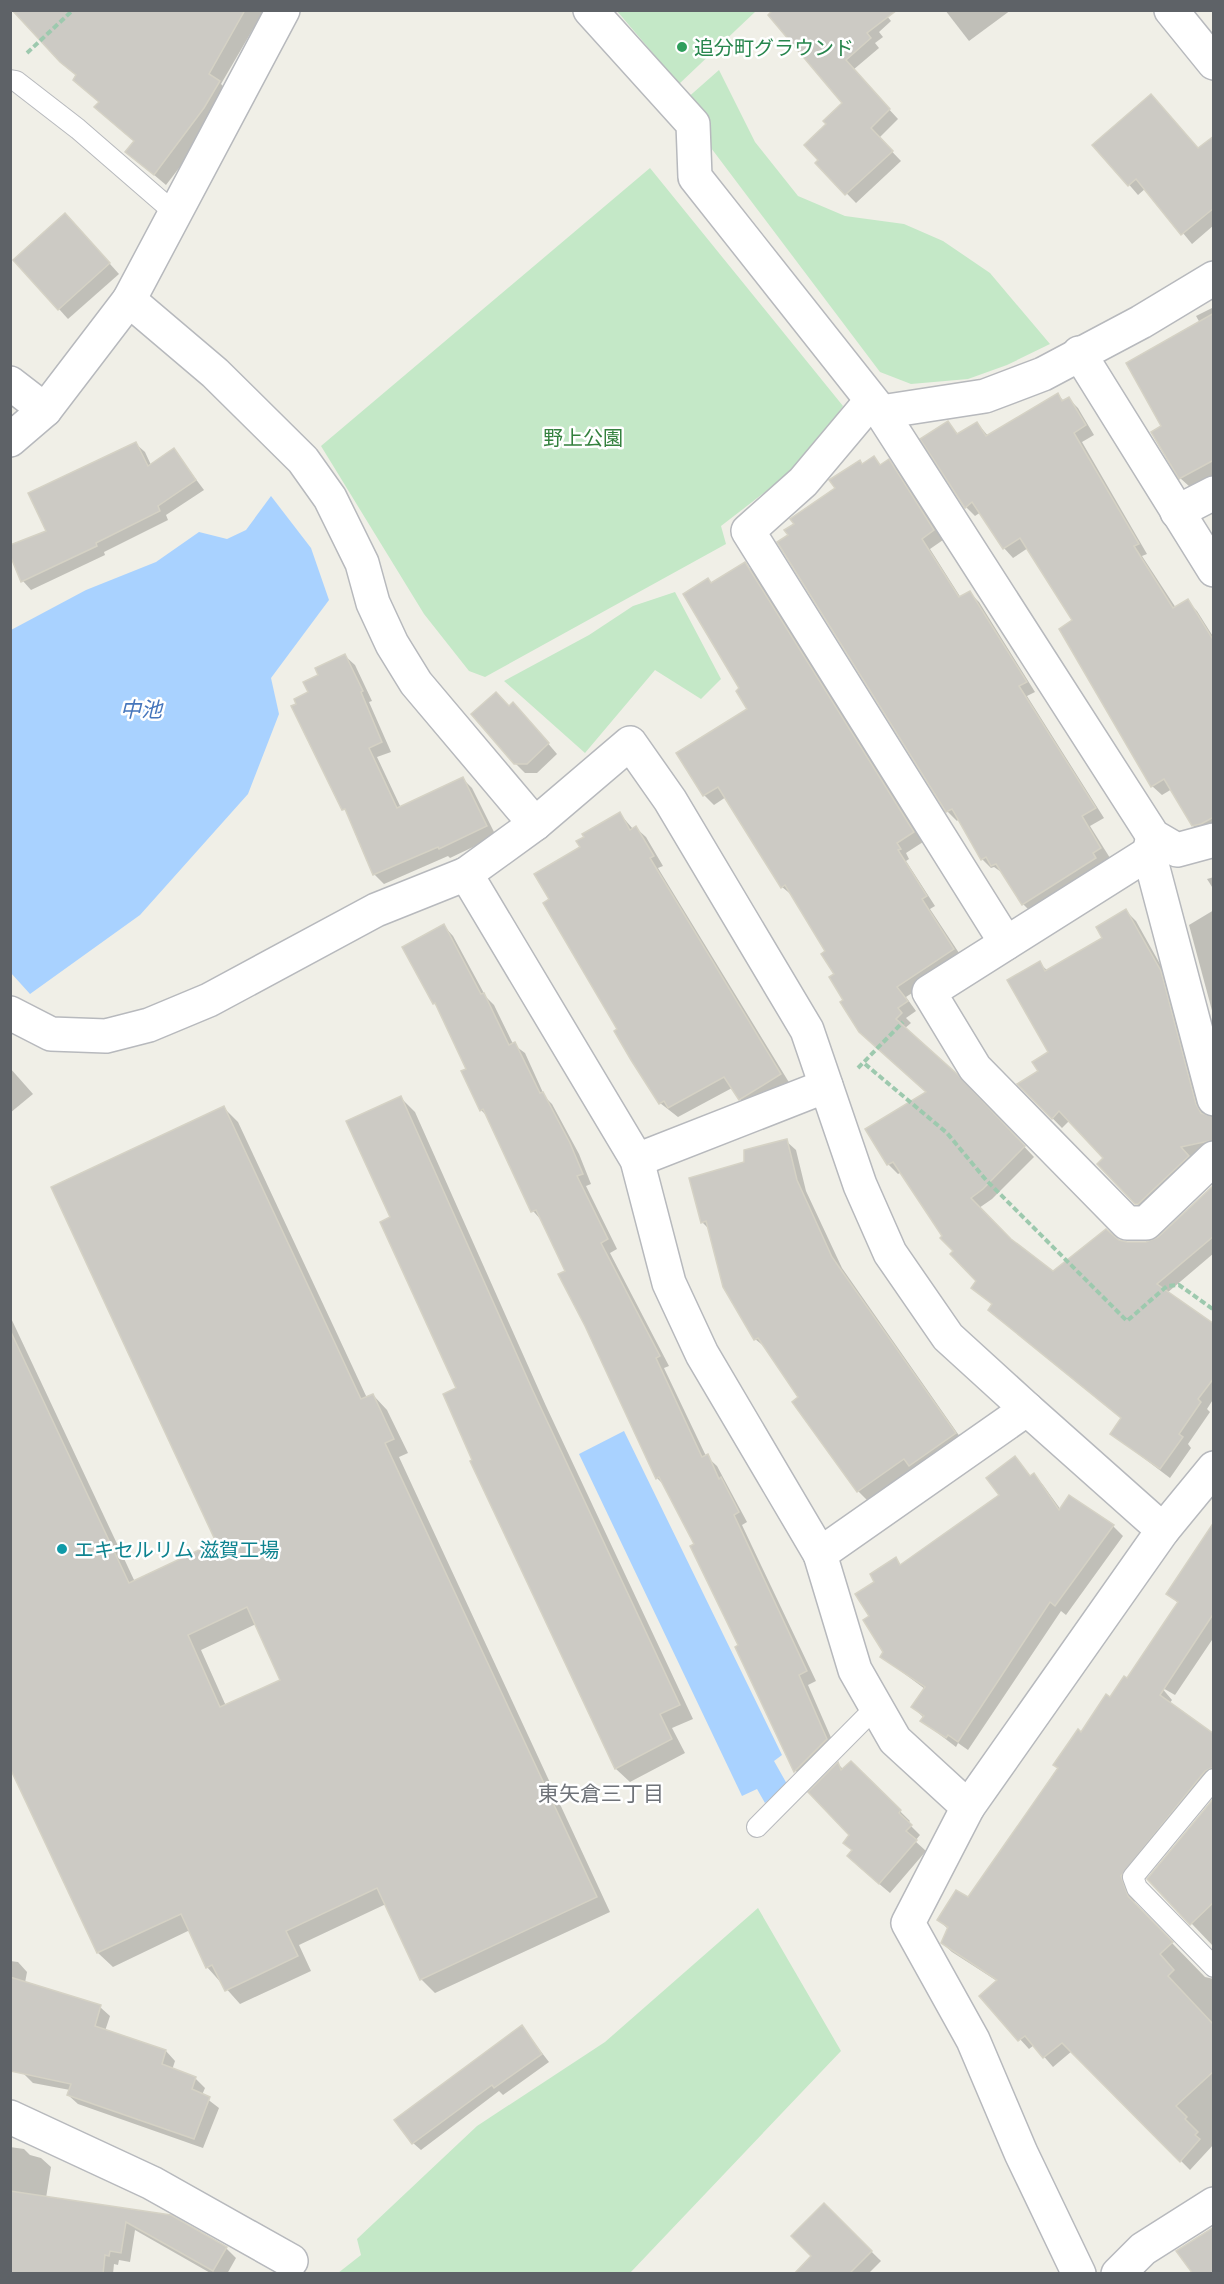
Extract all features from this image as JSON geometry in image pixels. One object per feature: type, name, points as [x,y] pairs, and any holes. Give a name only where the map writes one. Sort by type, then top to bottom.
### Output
[{"type":"street","points":[[10,440],[45,410],[129,300],[283,10]]},
{"type":"street","points":[[590,10],[693,124],[695,177],[876,406],[1151,845],[1214,1099]]},
{"type":"street","points":[[1171,10],[1214,63]]},
{"type":"street","points":[[1006,943],[748,531],[803,482],[876,406],[985,396],[1043,375],[1079,353],[1141,322],[1214,278]]},
{"type":"street","points":[[129,300],[215,373],[303,460],[330,498],[362,563],[373,603],[392,644],[416,683],[535,824]]},
{"type":"street","points":[[1079,353],[1214,570]]},
{"type":"street","points":[[10,383],[45,410]]},
{"type":"street","points":[[1177,512],[1214,493]]},
{"type":"street","points":[[10,1013],[51,1034],[106,1036],[149,1025],[209,1000],[376,910],[466,874],[535,824],[630,743],[670,800],[807,1030],[861,1185],[890,1253],[948,1337],[1163,1530]]},
{"type":"street","points":[[1214,840],[1177,850],[1151,845],[929,992],[975,1068],[1128,1223],[1146,1223],[1214,1158]]},
{"type":"street","points":[[466,874],[637,1160],[669,1283],[702,1354],[820,1554],[855,1670],[895,1740],[968,1807]]},
{"type":"street","points":[[637,1160],[826,1086]]},
{"type":"street","points":[[820,1554],[1027,1410]]},
{"type":"street","points":[[1079,2274],[1021,2153],[973,2040],[908,1923],[968,1807],[1163,1530],[1214,1468]]},
{"type":"street","points":[[10,2117],[152,2183],[291,2261]]},
{"type":"street","points":[[1118,2274],[1143,2249],[1214,2204]]},
{"type":"lane","points":[[10,80],[16,81],[78,129],[176,213]]},
{"type":"lane","points":[[757,1827],[876,1707]]},
{"type":"lane","points":[[1214,1779],[1133,1878],[1137,1888],[1214,1967]]},
{"type":"path","points":[[19,61],[73,10]]},
{"type":"path","points":[[826,1086],[845,1078],[865,1064],[929,992]]},
{"type":"path","points":[[865,1064],[947,1133],[986,1180],[1127,1321],[1167,1286],[1179,1285],[1214,1310]]},
{"type":"green space","name":"追分町グラウンド","points":[[617,11],[756,11],[679,84]]},
{"type":"green space","points":[[719,70],[755,142],[798,196],[845,216],[904,224],[943,241],[990,273],[1050,344],[1007,365],[968,379],[911,384],[880,372],[693,124],[685,100]]},
{"type":"green space","name":"野上公園","points":[[650,168],[843,406],[804,462],[721,526],[726,544],[485,677],[469,671],[424,614],[321,446]]},
{"type":"green space","points":[[675,592],[721,679],[701,699],[655,670],[585,753],[504,681],[589,635],[633,606]]},
{"type":"green space","points":[[758,1908],[841,2051],[630,2273],[338,2273],[361,2255],[357,2239],[477,2126],[605,2042]]},
{"type":"water","name":"中池","points":[[271,496],[311,548],[329,600],[271,678],[279,714],[248,794],[140,915],[30,994],[11,973],[11,630],[86,590],[156,562],[199,532],[227,539],[246,530]]},
{"type":"water","points":[[624,1431],[782,1755],[774,1761],[787,1784],[765,1803],[757,1789],[742,1796],[579,1454]]},
{"type":"building","points":[[12,10],[245,10],[209,74],[220,81],[204,108],[154,175],[125,152],[134,141],[94,107],[99,102],[73,80],[76,75],[60,62]]},
{"type":"building","points":[[773,10],[897,10],[867,33],[871,38],[846,60],[890,109],[871,128],[893,151],[845,195],[815,163],[818,160],[804,145],[826,124],[823,121],[842,103],[768,15]]},
{"type":"building","points":[[1151,94],[1198,148],[1214,136],[1214,208],[1181,235],[1136,179],[1128,186],[1092,145]]},
{"type":"building","points":[[65,213],[110,263],[58,310],[13,260]]},
{"type":"building","points":[[1214,313],[1214,460],[1179,479],[1151,432],[1161,426],[1126,363]]},
{"type":"building","points":[[1058,393],[1062,401],[1069,397],[1086,425],[1074,433],[1139,544],[1134,546],[1173,608],[1188,599],[1214,641],[1214,817],[1201,824],[1192,826],[1164,779],[1151,787],[1059,629],[1072,620],[1020,538],[1003,549],[972,502],[965,508],[920,439],[948,421],[957,434],[977,422],[986,436]]},
{"type":"building","points":[[136,442],[148,466],[174,448],[196,480],[158,506],[160,511],[96,543],[97,546],[21,582],[10,555],[10,545],[46,531],[28,493]]},
{"type":"building","points":[[874,456],[880,465],[889,459],[934,530],[922,539],[959,597],[970,591],[1027,682],[1019,686],[1096,808],[1082,816],[1101,848],[1093,853],[1096,858],[1022,905],[996,864],[991,866],[986,857],[981,860],[952,809],[946,812],[777,542],[788,535],[784,530],[794,524],[790,519],[835,488],[829,480],[860,460],[862,464]]},
{"type":"building","points":[[745,562],[914,832],[897,843],[901,849],[898,850],[927,896],[922,899],[954,949],[897,987],[908,1001],[898,1008],[902,1013],[896,1019],[956,1073],[1025,1146],[983,1189],[971,1198],[1011,1239],[1053,1271],[1106,1229],[1119,1240],[1127,1242],[1146,1242],[1158,1237],[1214,1185],[1214,1236],[1157,1284],[1214,1324],[1214,1378],[1198,1399],[1201,1402],[1179,1434],[1183,1437],[1160,1469],[1110,1434],[1121,1418],[988,1310],[992,1304],[971,1288],[976,1281],[950,1254],[953,1251],[940,1238],[942,1236],[893,1162],[887,1165],[865,1129],[926,1092],[859,1032],[840,1002],[843,1000],[829,977],[834,974],[821,954],[825,951],[785,885],[781,888],[718,787],[703,796],[676,753],[747,709],[736,691],[739,688],[683,594],[708,578],[711,583]]},
{"type":"building","points":[[345,654],[363,691],[361,692],[382,742],[369,748],[397,808],[463,777],[487,826],[439,849],[438,847],[373,875],[345,809],[342,810],[291,706],[296,704],[294,699],[308,692],[303,682],[318,675],[315,668]]},
{"type":"building","points":[[496,692],[509,706],[513,702],[549,743],[527,764],[514,764],[471,714]]},
{"type":"building","points":[[620,812],[630,830],[636,826],[654,856],[650,858],[781,1074],[739,1100],[724,1077],[668,1108],[664,1101],[659,1104],[614,1031],[617,1029],[543,903],[549,899],[534,874],[580,847],[576,841],[584,837],[582,834]]},
{"type":"building","points":[[1126,909],[1161,971],[1196,1104],[1201,1113],[1214,1117],[1214,1140],[1181,1147],[1189,1156],[1138,1204],[1135,1204],[1097,1164],[1103,1158],[1059,1111],[1052,1119],[1017,1084],[1038,1071],[1032,1062],[1048,1052],[1007,980],[1040,961],[1045,971],[1102,938],[1096,927]]},
{"type":"building","points":[[444,924],[481,994],[484,993],[509,1045],[515,1042],[540,1093],[543,1092],[570,1143],[583,1174],[577,1176],[608,1239],[601,1243],[660,1356],[656,1358],[702,1457],[708,1454],[719,1479],[721,1477],[739,1512],[734,1515],[807,1671],[799,1675],[827,1739],[794,1772],[735,1647],[738,1645],[690,1546],[694,1544],[659,1477],[656,1479],[585,1326],[558,1274],[565,1271],[536,1210],[531,1212],[483,1109],[480,1111],[461,1071],[466,1069],[435,1003],[433,1004],[402,947]]},
{"type":"building","points":[[401,1096],[533,1391],[680,1705],[660,1714],[672,1739],[615,1769],[470,1461],[472,1460],[443,1394],[456,1388],[380,1222],[390,1217],[346,1121]]},
{"type":"building","points":[[224,1106],[361,1399],[373,1394],[394,1439],[385,1443],[597,1897],[420,1980],[377,1888],[286,1931],[298,1956],[225,1991],[212,1965],[206,1968],[181,1914],[97,1953],[10,1768],[10,1330],[129,1583],[216,1542],[51,1187]],"holes":[[[247,1607],[280,1680],[220,1707],[188,1635]]]},
{"type":"building","points":[[787,1139],[797,1180],[832,1257],[956,1433],[909,1466],[904,1459],[857,1492],[792,1402],[798,1397],[758,1338],[754,1340],[723,1287],[706,1221],[701,1223],[689,1178],[744,1162],[744,1150]]},
{"type":"building","points":[[1015,1456],[1030,1476],[1034,1473],[1059,1510],[1069,1495],[1114,1525],[1055,1606],[1050,1602],[958,1742],[948,1735],[946,1738],[920,1721],[924,1716],[911,1707],[925,1687],[880,1657],[883,1652],[863,1620],[869,1616],[855,1594],[874,1582],[870,1574],[896,1557],[900,1565],[999,1495],[986,1478]]},
{"type":"building","points":[[1214,1522],[1214,1613],[1160,1695],[1214,1734],[1214,1767],[1205,1771],[1121,1876],[1128,1896],[1173,1942],[1160,1954],[1174,1970],[1168,1976],[1214,2025],[1214,2071],[1176,2106],[1198,2132],[1195,2135],[1200,2139],[1180,2162],[1062,2043],[1043,2058],[1025,2036],[1018,2041],[979,1996],[997,1980],[941,1943],[948,1927],[937,1920],[956,1890],[968,1897],[1058,1768],[1053,1765],[1078,1729],[1081,1732],[1106,1694],[1110,1697],[1124,1676],[1127,1678],[1178,1602],[1166,1594]]},
{"type":"building","points":[[851,1761],[901,1810],[899,1813],[912,1825],[906,1831],[917,1840],[879,1884],[847,1856],[852,1850],[843,1843],[849,1835],[808,1792],[838,1762],[841,1770]]},
{"type":"building","points":[[1214,1798],[1214,1902],[1190,1925],[1147,1879]]},
{"type":"building","points":[[10,1977],[101,2005],[95,2026],[166,2050],[162,2064],[196,2077],[192,2089],[210,2097],[194,2139],[67,2095],[71,2084],[10,2071]]},
{"type":"building","points":[[522,2025],[542,2054],[494,2088],[492,2085],[412,2144],[394,2120]]},
{"type":"building","points":[[10,2191],[171,2215],[227,2247],[213,2271],[126,2222],[121,2253],[110,2251],[109,2256],[105,2255],[103,2274],[10,2274]]},
{"type":"building","points":[[824,2203],[872,2251],[849,2274],[794,2274],[811,2256],[791,2236]]},
{"type":"building","points":[[1214,2227],[1214,2274],[1193,2274],[1176,2251]]},
{"type":"place","name":"追分町グラウンド","points":[[682,47]]},
{"type":"place","name":"エキセルリム 滋賀工場","points":[[62,1549]]},
{"type":"district","name":"東矢倉三丁目","points":[[601,1793]]}]
